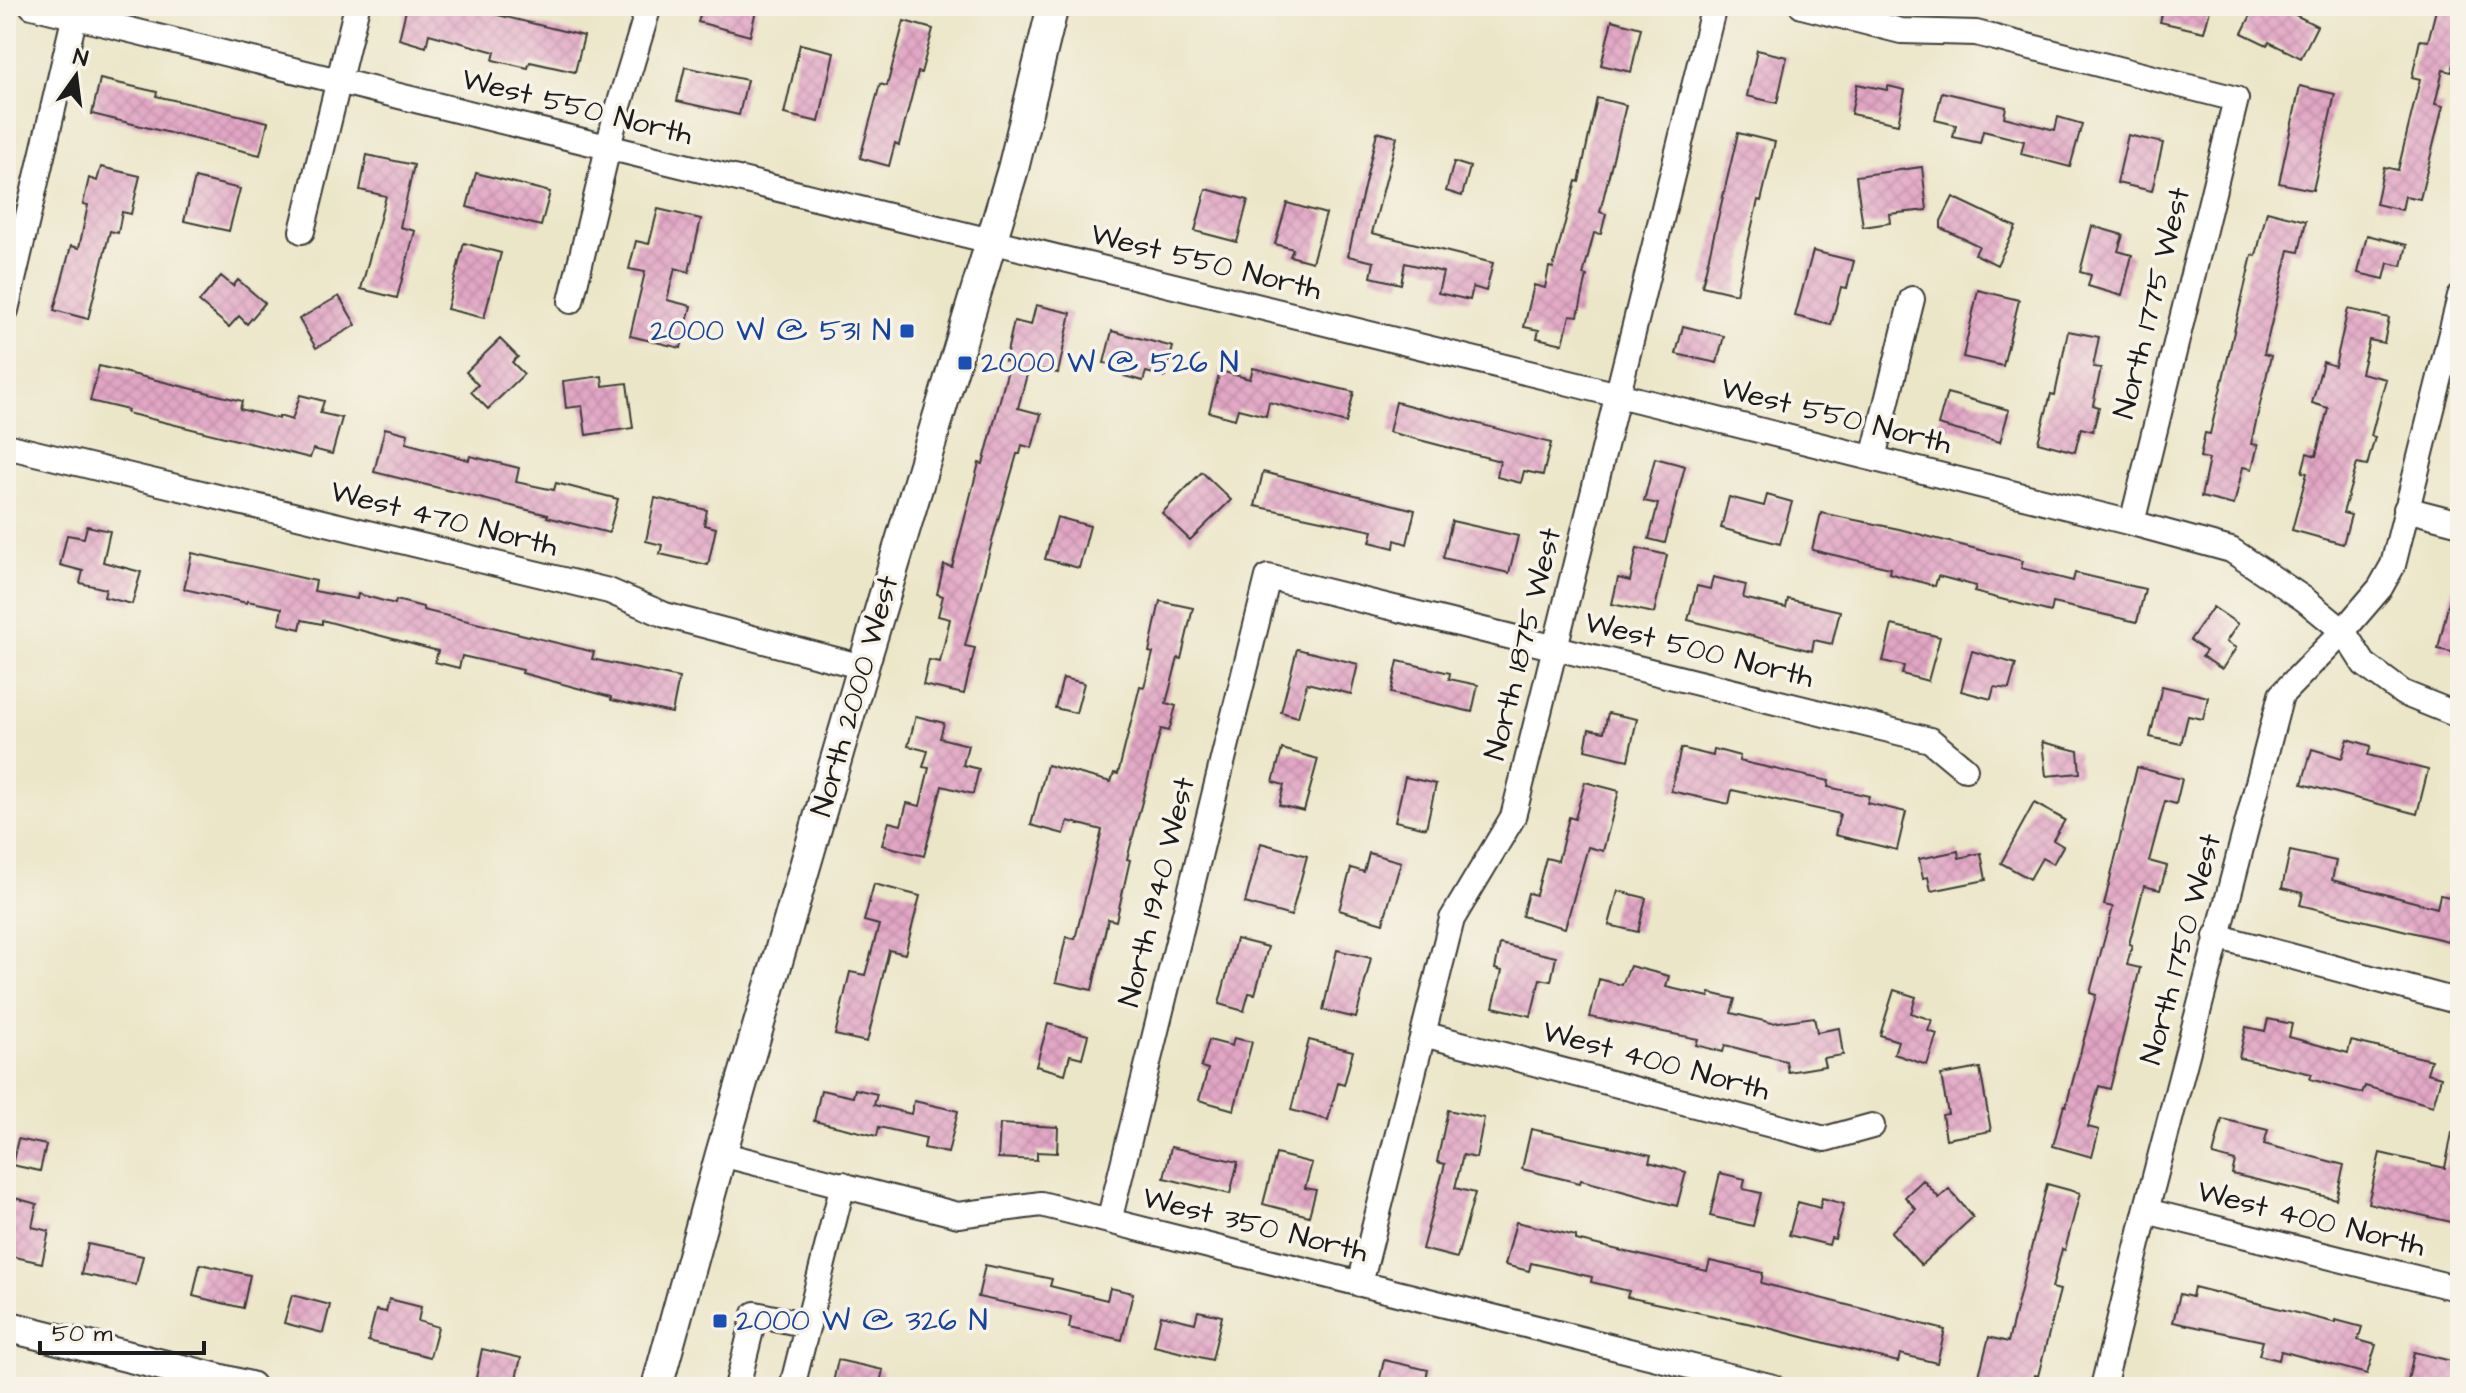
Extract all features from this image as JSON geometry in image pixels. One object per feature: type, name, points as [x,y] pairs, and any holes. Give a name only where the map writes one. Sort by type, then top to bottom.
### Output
[{"type":"main road","name":"North 2000 West","points":[[657,1387],[721,1154],[863,667],[1013,169],[1053,6]]},
{"type":"main road","points":[[6,1326],[250,1387]]},
{"type":"street","name":"West 550 North","points":[[32,6],[76,11],[337,81],[1873,458],[2231,550],[2304,599],[2343,631],[2364,664],[2403,693],[2460,716]]},
{"type":"street","points":[[302,231],[357,6]]},
{"type":"street","points":[[571,301],[649,6]]},
{"type":"street","name":"North 1875 West","points":[[1360,1284],[1452,919],[1513,817],[1714,6]]},
{"type":"street","name":"North 1775 West","points":[[1802,6],[1901,31],[1976,33],[2236,99],[2132,523]]},
{"type":"street","points":[[6,310],[76,11]]},
{"type":"street","points":[[2460,297],[2406,509],[2460,523]]},
{"type":"street","points":[[1873,458],[1912,299]]},
{"type":"street","name":"West 470 North","points":[[6,446],[609,591],[665,615],[863,667]]},
{"type":"street","name":"North 1750 West","points":[[2103,1387],[2216,936],[2281,695],[2380,588],[2393,565],[2406,509]]},
{"type":"street","name":"West 500 North","points":[[1268,577],[1930,740],[1965,769]]},
{"type":"street","name":"North 1940 West","points":[[1109,1221],[1268,577]]},
{"type":"street","points":[[2216,936],[2460,1002]]},
{"type":"street","name":"West 400 North","points":[[1423,1034],[1825,1139],[1872,1126]]},
{"type":"street","name":"West 350 North","points":[[721,1154],[958,1215],[1041,1204],[1773,1387]]},
{"type":"street","points":[[792,1387],[843,1184]]},
{"type":"street","name":"West 400 North","points":[[2146,1211],[2460,1289]]},
{"type":"street","points":[[737,1387],[755,1314],[808,1325]]},
{"type":"building","points":[[407,6],[461,6],[584,36],[575,72],[530,62],[528,68],[493,60],[495,52],[429,34],[426,47],[399,39]]},
{"type":"building","points":[[703,6],[757,6],[750,36],[698,22]]},
{"type":"building","points":[[2164,6],[2211,6],[2204,32],[2160,22]]},
{"type":"building","points":[[2270,6],[2278,6],[2317,26],[2301,58],[2242,33],[2254,9],[2266,14]]},
{"type":"building","points":[[2437,6],[2460,6],[2460,37],[2452,72],[2443,70],[2435,104],[2443,106],[2420,199],[2405,196],[2402,210],[2376,204],[2384,167],[2398,170],[2420,79],[2412,77],[2420,40],[2428,41]]},
{"type":"building","points":[[1612,20],[1641,28],[1631,72],[1601,65]]},
{"type":"building","points":[[904,21],[933,29],[899,145],[895,143],[889,166],[860,158],[880,84],[887,86]]},
{"type":"building","points":[[800,44],[834,52],[819,122],[784,114]]},
{"type":"building","points":[[1757,50],[1787,57],[1777,103],[1747,96]]},
{"type":"building","points":[[685,67],[747,80],[739,115],[677,101]]},
{"type":"building","points":[[100,79],[157,92],[156,96],[268,122],[260,155],[92,114]]},
{"type":"building","points":[[1857,84],[1905,90],[1898,124],[1851,114]]},
{"type":"building","points":[[2300,86],[2335,94],[2313,190],[2279,183]]},
{"type":"building","points":[[1942,92],[2006,107],[2004,117],[2055,130],[2058,117],[2082,124],[2070,167],[2021,154],[2024,141],[1983,131],[1980,143],[1953,137],[1956,125],[1935,120]]},
{"type":"building","points":[[1597,98],[1626,105],[1600,212],[1606,214],[1601,234],[1594,233],[1583,275],[1587,276],[1578,316],[1570,315],[1563,344],[1537,338],[1539,330],[1524,327],[1534,285],[1545,288],[1549,267],[1553,268],[1576,181],[1579,182]]},
{"type":"building","points":[[1377,132],[1397,137],[1372,233],[1493,263],[1486,291],[1473,287],[1470,300],[1438,293],[1443,272],[1405,263],[1401,284],[1371,277],[1374,262],[1348,256]]},
{"type":"building","points":[[1738,133],[1775,142],[1736,294],[1702,286]]},
{"type":"building","points":[[2128,135],[2163,143],[2152,191],[2117,183]]},
{"type":"building","points":[[367,155],[414,165],[400,227],[415,231],[397,298],[361,289],[386,196],[360,190]]},
{"type":"building","points":[[1454,162],[1470,167],[1462,196],[1446,191]]},
{"type":"building","points":[[101,167],[140,176],[131,214],[122,212],[118,233],[110,231],[88,319],[54,310],[71,246],[79,248],[88,205],[83,204],[89,178],[97,181]]},
{"type":"building","points":[[1922,167],[1927,210],[1889,214],[1890,223],[1863,227],[1856,176]]},
{"type":"building","points":[[476,173],[550,192],[541,226],[467,207]]},
{"type":"building","points":[[195,178],[240,189],[229,231],[184,221]]},
{"type":"building","points":[[1206,189],[1248,200],[1237,242],[1195,231]]},
{"type":"building","points":[[1953,197],[2016,227],[1997,265],[1975,254],[1979,246],[1941,228],[1941,221]]},
{"type":"building","points":[[1287,203],[1326,214],[1312,262],[1290,256],[1293,249],[1275,244]]},
{"type":"building","points":[[658,209],[701,219],[689,272],[675,268],[667,300],[691,306],[681,348],[630,336],[645,272],[629,269],[636,241],[649,244]]},
{"type":"building","points":[[2267,211],[2306,221],[2299,252],[2289,250],[2264,354],[2271,356],[2251,444],[2258,445],[2252,469],[2243,467],[2234,505],[2201,497],[2209,459],[2200,457],[2205,433],[2210,434],[2252,255],[2256,256]]},
{"type":"building","points":[[2092,226],[2123,235],[2118,251],[2132,255],[2122,296],[2088,286],[2091,275],[2080,272]]},
{"type":"building","points":[[2367,235],[2407,245],[2402,266],[2388,263],[2384,279],[2358,273]]},
{"type":"building","points":[[464,243],[501,253],[484,318],[447,309]]},
{"type":"building","points":[[1813,251],[1854,261],[1847,288],[1841,287],[1831,325],[1795,316]]},
{"type":"building","points":[[221,276],[233,286],[238,280],[265,303],[247,324],[239,316],[229,327],[199,302]]},
{"type":"building","points":[[1978,290],[2019,300],[2003,366],[1963,357]]},
{"type":"building","points":[[339,296],[356,325],[316,348],[299,319]]},
{"type":"building","points":[[1036,305],[1071,313],[1058,373],[1029,367],[1018,408],[1041,414],[1032,448],[1022,445],[1020,454],[1017,454],[994,534],[965,646],[975,648],[964,694],[923,685],[929,660],[940,662],[950,619],[938,616],[943,596],[937,594],[944,565],[952,567],[979,463],[983,464],[1010,362],[1005,361],[1014,321],[1031,325]]},
{"type":"building","points":[[2348,309],[2389,318],[2384,343],[2369,340],[2361,373],[2386,379],[2371,436],[2375,437],[2367,466],[2357,464],[2343,513],[2351,515],[2343,544],[2292,530],[2307,473],[2302,472],[2307,453],[2316,456],[2328,408],[2312,403],[2323,362],[2335,366]]},
{"type":"building","points":[[1683,326],[1724,336],[1717,363],[1676,354]]},
{"type":"building","points":[[1112,331],[1173,347],[1165,377],[1146,372],[1143,381],[1124,376],[1126,368],[1104,363]]},
{"type":"building","points":[[2068,331],[2099,337],[2093,367],[2101,368],[2093,405],[2099,407],[2093,431],[2081,428],[2075,452],[2038,442],[2051,394],[2055,395]]},
{"type":"building","points":[[500,339],[518,357],[512,362],[524,374],[488,409],[471,392],[478,385],[466,372]]},
{"type":"building","points":[[99,366],[242,401],[240,409],[279,419],[279,416],[292,420],[300,395],[324,401],[320,413],[342,418],[332,454],[313,449],[310,458],[90,401]]},
{"type":"building","points":[[1253,368],[1354,392],[1346,423],[1269,402],[1266,416],[1238,409],[1235,419],[1209,412],[1220,371],[1250,379]]},
{"type":"building","points":[[602,376],[603,386],[627,383],[633,428],[586,435],[582,406],[566,408],[563,381]]},
{"type":"building","points":[[1947,393],[2009,410],[2000,442],[1938,425]]},
{"type":"building","points":[[1396,402],[1551,443],[1543,475],[1524,471],[1521,483],[1497,477],[1500,461],[1389,432]]},
{"type":"building","points":[[385,428],[408,434],[406,443],[469,460],[470,456],[519,468],[516,482],[554,490],[556,483],[618,499],[609,533],[374,472]]},
{"type":"building","points":[[1655,458],[1685,466],[1665,543],[1649,539],[1658,504],[1644,501]]},
{"type":"building","points":[[1202,472],[1231,500],[1190,540],[1162,513]]},
{"type":"building","points":[[1263,472],[1415,510],[1407,544],[1395,540],[1394,548],[1370,542],[1373,531],[1255,506]]},
{"type":"building","points":[[1767,495],[1792,502],[1780,544],[1721,528],[1729,497],[1764,506]]},
{"type":"building","points":[[655,498],[707,510],[704,525],[716,528],[708,565],[660,554],[662,545],[646,541]]},
{"type":"building","points":[[1821,513],[1899,529],[2023,561],[2021,568],[2073,581],[2075,573],[2145,589],[2137,622],[2053,603],[2051,612],[1974,592],[1976,586],[1938,576],[1935,586],[1889,573],[1890,568],[1812,550]]},
{"type":"building","points":[[1057,517],[1090,526],[1079,568],[1045,559]]},
{"type":"building","points":[[1452,521],[1518,536],[1509,573],[1443,558]]},
{"type":"building","points":[[87,526],[110,531],[103,562],[141,572],[132,604],[104,597],[106,589],[80,583],[83,571],[60,565],[67,535],[84,538]]},
{"type":"building","points":[[1637,548],[1667,555],[1654,613],[1612,604],[1618,578],[1630,581]]},
{"type":"building","points":[[192,553],[316,581],[314,591],[357,599],[358,594],[395,604],[396,600],[423,607],[423,610],[594,652],[592,659],[679,678],[672,713],[611,700],[611,697],[522,673],[523,670],[462,656],[459,668],[435,662],[438,651],[322,620],[322,624],[302,620],[300,629],[279,624],[282,608],[184,589]]},
{"type":"building","points":[[1713,577],[1746,585],[1743,598],[1786,608],[1788,599],[1840,611],[1832,644],[1814,640],[1812,651],[1688,620],[1697,586],[1710,589]]},
{"type":"building","points":[[2453,584],[2460,585],[2460,654],[2438,649]]},
{"type":"building","points":[[1160,601],[1193,608],[1166,703],[1176,706],[1169,731],[1161,729],[1127,859],[1130,860],[1116,921],[1108,919],[1092,990],[1056,982],[1066,937],[1075,939],[1102,830],[1068,821],[1064,834],[1031,825],[1047,765],[1111,782],[1114,773],[1118,774],[1140,686],[1144,687],[1153,653],[1149,652]]},
{"type":"building","points":[[2213,607],[2238,624],[2226,642],[2236,648],[2222,669],[2202,656],[2206,651],[2190,640]]},
{"type":"building","points":[[1892,625],[1940,637],[1928,681],[1902,674],[1904,666],[1883,661]]},
{"type":"building","points":[[1297,649],[1358,664],[1351,694],[1307,683],[1298,717],[1281,712]]},
{"type":"building","points":[[1972,651],[2016,664],[2009,689],[1994,687],[1991,699],[1961,691]]},
{"type":"building","points":[[1398,661],[1450,673],[1449,679],[1478,685],[1472,712],[1391,693]]},
{"type":"building","points":[[1063,678],[1084,683],[1076,713],[1055,708]]},
{"type":"building","points":[[2162,686],[2208,697],[2203,719],[2188,716],[2181,744],[2150,737]]},
{"type":"building","points":[[1608,713],[1637,719],[1628,760],[1585,750],[1589,729],[1604,732]]},
{"type":"building","points":[[916,716],[944,723],[940,738],[968,745],[963,765],[979,769],[973,794],[942,786],[924,856],[882,845],[889,822],[901,825],[907,803],[920,806],[929,768],[923,767],[928,751],[908,746]]},
{"type":"building","points":[[2348,739],[2371,746],[2368,755],[2428,770],[2417,814],[2302,784],[2312,749],[2342,758]]},
{"type":"building","points":[[2042,742],[2078,751],[2080,773],[2046,776]]},
{"type":"building","points":[[1681,748],[1713,756],[1714,749],[1740,756],[1739,761],[1829,781],[1828,787],[1869,796],[1867,803],[1906,812],[1897,850],[1835,835],[1840,814],[1732,790],[1729,804],[1671,791]]},
{"type":"building","points":[[1282,749],[1318,759],[1304,811],[1279,805],[1284,785],[1273,782]]},
{"type":"building","points":[[2137,767],[2182,779],[2176,804],[2165,801],[2149,861],[2167,866],[2160,890],[2144,886],[2129,944],[2132,945],[2127,965],[2140,968],[2110,1089],[2099,1086],[2088,1127],[2099,1130],[2092,1157],[2053,1146],[2096,995],[2090,993],[2113,907],[2104,905]]},
{"type":"building","points":[[1405,777],[1436,784],[1426,828],[1395,821]]},
{"type":"building","points":[[1585,782],[1619,791],[1603,851],[1588,847],[1565,928],[1522,916],[1528,893],[1536,895],[1546,858],[1558,861],[1569,817],[1575,819]]},
{"type":"building","points":[[2034,803],[2065,820],[2053,840],[2063,846],[2053,864],[2042,858],[2030,879],[2001,863]]},
{"type":"building","points":[[1261,843],[1307,856],[1291,916],[1245,903]]},
{"type":"building","points":[[1958,851],[1959,858],[1981,853],[1986,880],[1931,891],[1928,877],[1923,878],[1919,859]]},
{"type":"building","points":[[2290,851],[2336,861],[2332,880],[2437,908],[2440,895],[2460,899],[2460,944],[2300,905],[2303,893],[2282,888]]},
{"type":"building","points":[[1369,853],[1401,862],[1383,923],[1339,910],[1351,868],[1364,872]]},
{"type":"building","points":[[874,884],[920,896],[905,954],[889,950],[867,1042],[835,1035],[850,972],[865,975],[879,925],[864,921]]},
{"type":"building","points":[[1618,891],[1646,898],[1638,932],[1609,925]]},
{"type":"building","points":[[1236,939],[1268,947],[1255,994],[1249,993],[1244,1011],[1219,1004]]},
{"type":"building","points":[[1500,944],[1556,957],[1551,981],[1540,979],[1531,1016],[1493,1007],[1502,971],[1495,969]]},
{"type":"building","points":[[1337,950],[1371,958],[1356,1018],[1323,1010]]},
{"type":"building","points":[[1630,966],[1669,976],[1666,987],[1709,997],[1710,993],[1735,999],[1731,1013],[1772,1023],[1814,1017],[1817,1032],[1839,1028],[1843,1055],[1823,1058],[1825,1066],[1788,1072],[1786,1061],[1725,1045],[1723,1052],[1696,1045],[1698,1039],[1590,1017],[1599,979],[1622,985]]},
{"type":"building","points":[[1894,990],[1916,997],[1911,1013],[1932,1020],[1928,1031],[1937,1034],[1927,1065],[1894,1054],[1898,1041],[1880,1035]]},
{"type":"building","points":[[2268,1019],[2292,1024],[2289,1037],[2348,1053],[2351,1041],[2431,1060],[2427,1073],[2441,1077],[2433,1106],[2365,1086],[2362,1093],[2310,1079],[2312,1074],[2239,1058],[2246,1027],[2265,1031]]},
{"type":"building","points":[[1048,1024],[1088,1035],[1082,1058],[1070,1055],[1065,1074],[1036,1066]]},
{"type":"building","points":[[1234,1038],[1252,1042],[1234,1110],[1199,1100],[1208,1069],[1201,1067],[1209,1040],[1232,1046]]},
{"type":"building","points":[[1309,1040],[1353,1051],[1344,1085],[1338,1083],[1328,1120],[1291,1110]]},
{"type":"building","points":[[1980,1068],[1991,1131],[1946,1139],[1942,1115],[1948,1114],[1941,1075]]},
{"type":"building","points":[[855,1089],[877,1094],[874,1105],[911,1114],[914,1101],[958,1111],[948,1153],[924,1148],[926,1138],[879,1127],[877,1136],[814,1121],[821,1090],[853,1097]]},
{"type":"building","points":[[1448,1110],[1484,1118],[1476,1158],[1463,1155],[1455,1188],[1475,1193],[1457,1258],[1422,1249],[1445,1164],[1437,1162]]},
{"type":"building","points":[[2222,1119],[2268,1130],[2264,1144],[2344,1165],[2336,1199],[2232,1174],[2235,1161],[2213,1155]]},
{"type":"building","points":[[1000,1124],[1058,1127],[1057,1153],[1037,1152],[1037,1160],[998,1158]]},
{"type":"building","points":[[1531,1129],[1651,1155],[1649,1162],[1686,1172],[1677,1206],[1581,1180],[1580,1183],[1522,1169]]},
{"type":"building","points":[[2452,1133],[2460,1133],[2460,1224],[2368,1203],[2380,1153],[2445,1168]]},
{"type":"building","points":[[18,1139],[46,1145],[40,1171],[12,1165]]},
{"type":"building","points":[[1171,1147],[1238,1162],[1230,1194],[1164,1178]]},
{"type":"building","points":[[1276,1154],[1312,1163],[1305,1188],[1316,1190],[1309,1216],[1263,1204]]},
{"type":"building","points":[[1720,1173],[1745,1179],[1743,1189],[1761,1193],[1753,1226],[1710,1216]]},
{"type":"building","points":[[1923,1180],[1939,1198],[1949,1189],[1973,1217],[1921,1265],[1891,1232],[1916,1209],[1905,1197]]},
{"type":"building","points":[[2047,1184],[2080,1193],[2052,1288],[2060,1290],[2038,1376],[2035,1375],[2032,1387],[1976,1387],[1989,1337],[2008,1342]]},
{"type":"building","points":[[15,1198],[37,1204],[32,1227],[49,1231],[42,1263],[6,1255],[6,1213],[11,1214]]},
{"type":"building","points":[[1822,1198],[1844,1204],[1835,1239],[1831,1238],[1829,1245],[1789,1235],[1798,1202],[1820,1208]]},
{"type":"building","points":[[1516,1222],[1576,1236],[1576,1240],[1707,1271],[1710,1261],[1763,1273],[1761,1283],[1945,1330],[1937,1363],[1900,1354],[1898,1362],[1761,1326],[1627,1297],[1629,1291],[1591,1282],[1592,1277],[1531,1263],[1529,1271],[1505,1265]]},
{"type":"building","points":[[88,1244],[143,1256],[136,1285],[81,1274]]},
{"type":"building","points":[[200,1264],[250,1275],[243,1308],[193,1296]]},
{"type":"building","points":[[985,1265],[1052,1279],[1050,1286],[1107,1300],[1110,1288],[1133,1293],[1122,1340],[1069,1328],[1071,1317],[978,1297]]},
{"type":"building","points":[[2194,1287],[2362,1327],[2358,1340],[2376,1345],[2367,1374],[2281,1351],[2279,1360],[2259,1355],[2263,1341],[2173,1322],[2180,1294],[2192,1297]]},
{"type":"building","points":[[292,1295],[330,1305],[323,1333],[284,1323]]},
{"type":"building","points":[[389,1299],[421,1307],[418,1321],[438,1327],[430,1357],[368,1341],[376,1310],[386,1312]]},
{"type":"building","points":[[1198,1311],[1222,1316],[1212,1360],[1154,1346],[1161,1315],[1195,1323]]},
{"type":"building","points":[[482,1349],[521,1358],[514,1386],[476,1378]]},
{"type":"building","points":[[2414,1352],[2460,1363],[2460,1387],[2407,1385]]},
{"type":"building","points":[[838,1360],[883,1370],[879,1387],[832,1387]]},
{"type":"building","points":[[1384,1360],[1428,1370],[1424,1387],[1378,1387]]},
{"type":"place","name":"2000 W @ 531 N","points":[[907,331]]},
{"type":"place","name":"2000 W @ 526 N","points":[[965,363]]},
{"type":"place","name":"2000 W @ 326 N","points":[[720,1321]]}]
